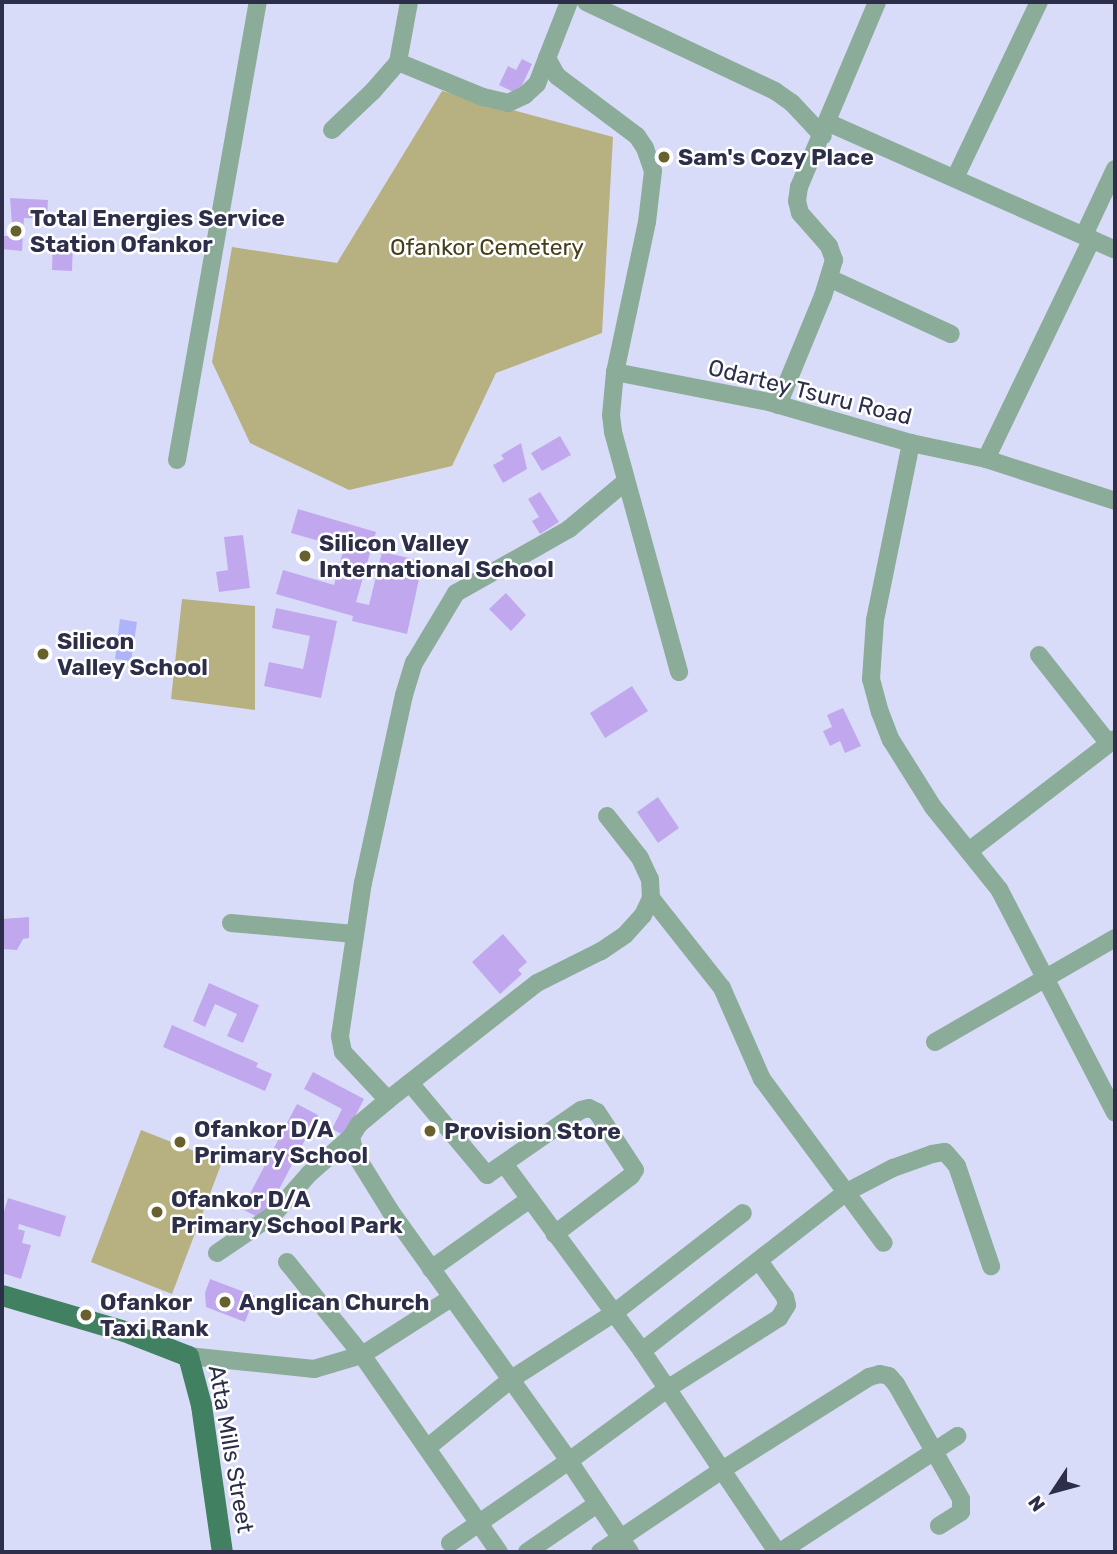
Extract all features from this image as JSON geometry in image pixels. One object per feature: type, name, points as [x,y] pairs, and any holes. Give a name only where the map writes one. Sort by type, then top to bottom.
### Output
[{"type":"main road","points":[[2,1295],[124,1331],[188,1356]]},
{"type":"main road","name":"Atta Mills Street","points":[[188,1356],[201,1405],[222,1552]]},
{"type":"street","points":[[177,460],[258,2]]},
{"type":"street","points":[[331,130],[373,91],[398,62],[409,2]]},
{"type":"street","points":[[398,62],[483,97],[508,103],[525,95],[537,84],[569,2]]},
{"type":"street","points":[[586,2],[775,90],[826,129],[955,178],[1115,250]]},
{"type":"street","points":[[778,405],[834,260],[829,246],[804,219],[797,201],[799,187],[826,129],[877,2]]},
{"type":"street","points":[[955,178],[1039,2]]},
{"type":"street","points":[[547,58],[558,76],[637,136],[645,148],[653,171],[647,222],[615,372],[611,415],[625,482],[679,672]]},
{"type":"street","points":[[986,459],[1088,237],[1115,169]]},
{"type":"street","points":[[829,278],[951,334]]},
{"type":"street","name":"Odartey Tsuru Road","points":[[615,372],[778,405],[911,443],[986,459],[1115,501]]},
{"type":"street","points":[[911,443],[875,620],[871,679],[891,740],[933,807],[999,889],[1115,1113]]},
{"type":"street","points":[[388,1100],[343,1052],[340,1036],[355,934],[404,695],[414,663],[442,612],[456,593],[569,529],[625,482]]},
{"type":"street","points":[[969,851],[1112,742],[1039,654]]},
{"type":"street","points":[[217,1253],[259,1227],[309,1174],[388,1100],[537,983],[601,951],[625,935],[643,915],[651,898],[650,879],[640,858],[607,816]]},
{"type":"street","points":[[651,898],[722,988],[762,1079],[884,1243]]},
{"type":"street","points":[[231,923],[355,934]]},
{"type":"street","points":[[935,1042],[1115,938]]},
{"type":"street","points":[[410,1083],[487,1175],[581,1110],[589,1108],[597,1112],[635,1170],[631,1176],[555,1234]]},
{"type":"street","points":[[351,1137],[355,1154],[431,1269],[569,1461],[624,1545]]},
{"type":"street","points":[[642,1351],[845,1193],[893,1168],[945,1152],[957,1166],[990,1266]]},
{"type":"street","points":[[505,1164],[642,1351],[778,1552],[957,1436]]},
{"type":"street","points":[[431,1269],[530,1199]]},
{"type":"street","points":[[427,1448],[510,1380],[614,1313],[743,1213]]},
{"type":"street","points":[[450,1543],[667,1389],[785,1312],[785,1297],[759,1261]]},
{"type":"street","points":[[287,1262],[362,1355],[499,1552]]},
{"type":"street","points":[[188,1356],[314,1369],[362,1355],[451,1298]]},
{"type":"street","points":[[600,1552],[624,1545],[722,1470],[869,1377],[880,1374],[889,1376],[896,1384],[963,1506],[961,1512],[939,1526]]},
{"type":"street","points":[[527,1552],[597,1504]]},
{"type":"green space","name":"Ofankor Cemetery","points":[[442,91],[613,137],[602,333],[496,373],[452,466],[349,490],[250,443],[212,362],[232,247],[337,263]]},
{"type":"green space","points":[[182,599],[255,606],[255,710],[171,699]]},
{"type":"green space","name":"Ofankor D/A Primary School Park","points":[[141,1130],[222,1162],[172,1294],[91,1262]]},
{"type":"water","points":[[120,619],[137,622],[131,661],[115,659]]},
{"type":"building","points":[[522,59],[532,64],[518,94],[499,85],[508,66],[516,70]]},
{"type":"building","points":[[10,198],[48,200],[47,219],[24,218],[22,251],[2,249],[2,236],[13,236]]},
{"type":"building","points":[[53,239],[73,240],[72,271],[52,270]]},
{"type":"building","points":[[560,436],[571,455],[542,471],[531,453]]},
{"type":"building","points":[[521,443],[527,469],[503,483],[493,465],[504,459],[501,455]]},
{"type":"building","points":[[540,492],[559,522],[540,534],[532,521],[539,517],[528,499]]},
{"type":"building","points":[[298,509],[376,532],[356,602],[369,605],[382,552],[423,561],[407,634],[352,621],[353,616],[276,594],[283,570],[334,585],[344,548],[291,533]]},
{"type":"building","points":[[243,535],[250,588],[219,592],[216,572],[228,570],[224,537]]},
{"type":"building","points":[[506,593],[526,615],[511,631],[489,609]]},
{"type":"building","points":[[276,608],[337,621],[321,698],[264,686],[269,662],[303,669],[310,636],[272,628]]},
{"type":"building","points":[[632,686],[648,711],[605,738],[590,713]]},
{"type":"building","points":[[843,708],[861,746],[845,753],[840,741],[830,746],[823,731],[832,727],[827,715]]},
{"type":"building","points":[[658,797],[679,828],[658,843],[637,812]]},
{"type":"building","points":[[29,917],[29,938],[23,939],[17,950],[2,949],[2,919]]},
{"type":"building","points":[[503,934],[527,962],[518,970],[522,974],[500,994],[472,962]]},
{"type":"building","points":[[209,983],[259,1005],[243,1043],[227,1036],[237,1014],[215,1004],[205,1027],[193,1021]]},
{"type":"building","points":[[172,1025],[258,1063],[256,1067],[272,1074],[265,1091],[163,1047]]},
{"type":"building","points":[[313,1072],[364,1099],[345,1136],[332,1129],[342,1109],[304,1089]]},
{"type":"building","points":[[297,1104],[318,1115],[263,1220],[242,1209]]},
{"type":"building","points":[[8,1198],[66,1216],[60,1237],[19,1224],[18,1229],[25,1231],[22,1243],[31,1245],[21,1279],[2,1273],[2,1218]]},
{"type":"building","points":[[210,1279],[255,1296],[245,1322],[206,1307],[205,1293]]},
{"type":"place","name":"Sam's Cozy Place","points":[[664,157]]},
{"type":"place","name":"Total Energies Service Station Ofankor","points":[[16,231]]},
{"type":"place","name":"Silicon Valley International School","points":[[305,556]]},
{"type":"place","name":"Silicon Valley School","points":[[43,654]]},
{"type":"place","name":"Provision Store","points":[[430,1131]]},
{"type":"place","name":"Ofankor D/A Primary School","points":[[180,1142]]},
{"type":"place","name":"Ofankor D/A Primary School Park","points":[[157,1212]]},
{"type":"place","name":"Anglican Church","points":[[225,1302]]},
{"type":"place","name":"Ofankor Taxi Rank","points":[[86,1315]]}]
